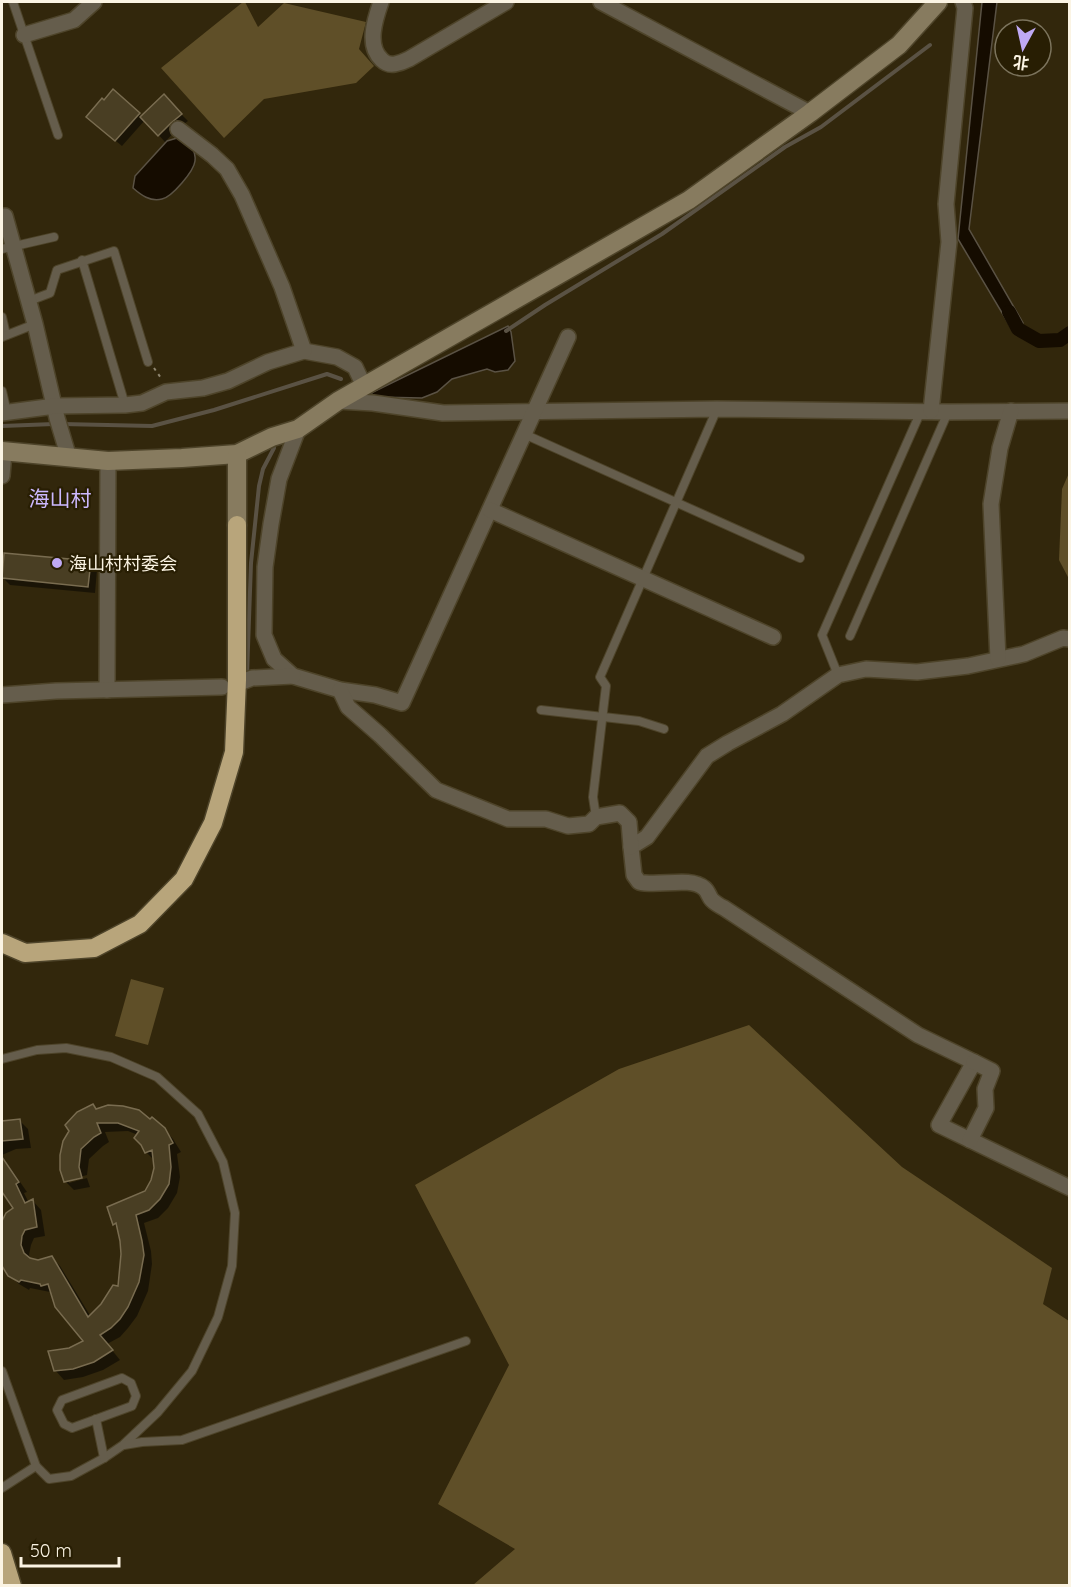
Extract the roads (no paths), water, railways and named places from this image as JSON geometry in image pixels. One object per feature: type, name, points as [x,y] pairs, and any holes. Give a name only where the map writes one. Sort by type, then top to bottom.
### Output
[{"type":"highway","points":[[2,944],[25,953],[94,948],[140,924],[184,879],[213,823],[234,752],[237,680],[237,525]]},
{"type":"highway","points":[[2,1553],[12,1586]]},
{"type":"street","points":[[24,35],[74,20],[94,2]]},
{"type":"street","points":[[381,2],[375,21],[373,40],[377,55],[385,63],[395,64],[409,59],[506,2]]},
{"type":"street","points":[[601,2],[810,113]]},
{"type":"street","points":[[2,476],[3,452],[108,461],[237,454],[272,437],[298,429],[338,401],[690,200],[899,45],[938,2]]},
{"type":"street","points":[[926,411],[949,242],[946,204],[965,8],[963,2]]},
{"type":"street","points":[[178,129],[227,169],[242,195],[282,287],[304,351]]},
{"type":"street","points":[[5,216],[8,247],[29,301],[69,458]]},
{"type":"street","points":[[247,680],[293,676],[340,690],[375,695],[402,704],[567,337]]},
{"type":"street","points":[[4,413],[56,412],[142,403],[166,392],[202,388],[219,383],[268,362],[304,351],[337,357],[355,367],[364,386]]},
{"type":"street","points":[[338,401],[373,403],[443,413],[717,410],[1070,411]]},
{"type":"street","points":[[998,659],[991,504],[1000,448],[1011,411]]},
{"type":"street","points":[[293,676],[274,659],[264,635],[266,567],[279,479],[298,429]]},
{"type":"street","points":[[237,454],[237,525]]},
{"type":"street","points":[[107,690],[108,461]]},
{"type":"street","points":[[490,510],[773,638]]},
{"type":"street","points":[[631,847],[647,837],[707,756],[782,714],[838,675],[866,669],[917,672],[968,666],[1024,654],[1063,638],[1070,639]]},
{"type":"street","points":[[2,694],[222,687]]},
{"type":"street","points":[[340,690],[348,707],[436,790],[508,819],[546,819],[568,826],[589,824],[596,817],[620,813],[629,822],[634,875],[639,882],[649,885],[682,882],[705,888],[712,900],[918,1035],[992,1071],[985,1089],[986,1108],[970,1140]]},
{"type":"street","points":[[974,1062],[939,1125],[1070,1188]]},
{"type":"lane","points":[[13,2],[58,135]]},
{"type":"lane","points":[[8,247],[54,237]]},
{"type":"lane","points":[[29,301],[50,293],[57,270],[114,251],[148,362]]},
{"type":"lane","points":[[82,260],[125,405]]},
{"type":"lane","points":[[2,317],[4,336],[35,324]]},
{"type":"lane","points":[[2,391],[4,413]]},
{"type":"lane","points":[[596,817],[593,797],[606,686],[600,677],[717,410]]},
{"type":"lane","points":[[838,675],[822,635],[926,411]]},
{"type":"lane","points":[[850,636],[948,412]]},
{"type":"lane","points":[[524,434],[800,558]]},
{"type":"lane","points":[[541,710],[639,721],[664,729]]},
{"type":"lane","points":[[2,1059],[37,1050],[66,1048],[111,1057],[157,1077],[198,1114],[223,1162],[235,1213],[232,1266],[218,1317],[192,1371],[158,1412],[123,1445],[104,1458],[71,1476],[50,1479],[36,1466],[2,1371]]},
{"type":"lane","points":[[123,1445],[182,1440],[466,1341]]},
{"type":"lane","points":[[122,1378],[131,1383],[136,1396],[132,1407],[96,1419],[72,1428],[64,1424],[57,1410],[62,1400],[122,1378]]},
{"type":"lane","points":[[96,1419],[104,1458]]},
{"type":"lane","points":[[2,1488],[36,1466]]},
{"type":"waterway","points":[[506,331],[662,234],[785,147],[821,127],[930,45]]},
{"type":"waterway","points":[[1009,312],[1018,329],[1039,341],[1060,340],[1070,333]]},
{"type":"waterway","points":[[62,424],[152,426],[214,410],[327,374],[341,379]]},
{"type":"waterway","points":[[2,426],[54,424]]},
{"type":"waterway","points":[[247,675],[251,563],[259,486],[263,469],[274,448]]},
{"type":"place","name":"海山村村委会","points":[[57,563]]},
{"type":"district","name":"海山村","points":[[60,498]]}]
